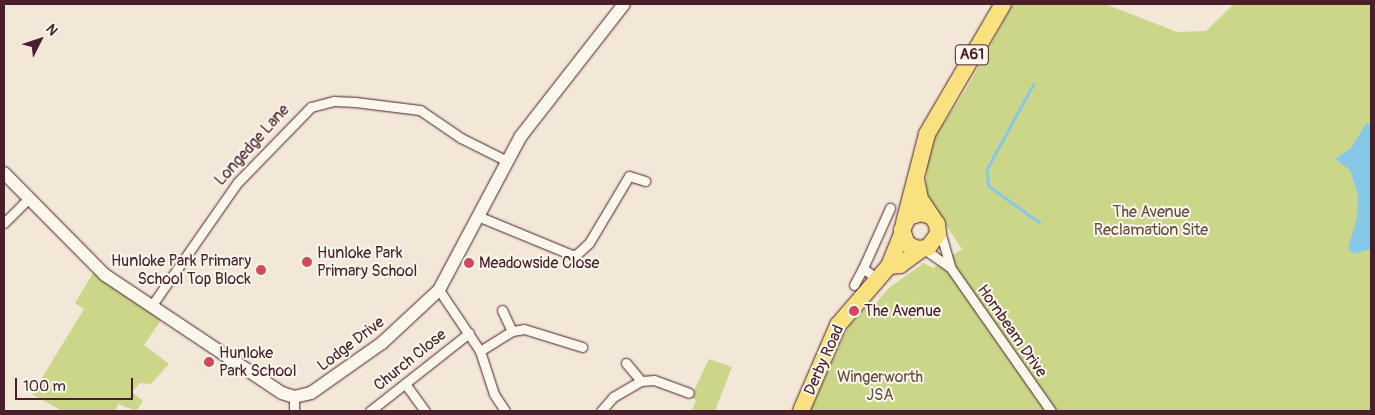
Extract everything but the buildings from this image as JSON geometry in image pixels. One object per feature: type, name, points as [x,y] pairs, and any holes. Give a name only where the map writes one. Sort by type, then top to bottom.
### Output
[{"type":"highway","name":"Derby Road","points":[[801,411],[838,325],[889,266],[903,228],[915,174],[928,134],[941,106],[1004,4]]},
{"type":"highway","name":"Derby Road","points":[[915,174],[920,199],[935,222]]},
{"type":"highway","points":[[915,214],[935,222],[936,240],[923,249],[907,244],[903,228],[915,214]]},
{"type":"highway","name":"Derby Road","points":[[889,266],[900,265],[923,249]]},
{"type":"street","points":[[507,161],[535,115],[624,4]]},
{"type":"street","name":"Longedge Lane","points":[[152,305],[237,183],[311,107],[334,102],[355,102],[420,110],[461,138],[507,161]]},
{"type":"street","name":"Lodge Drive","points":[[294,397],[311,394],[337,377],[422,309],[439,290],[480,217],[507,161]]},
{"type":"street","points":[[4,173],[91,264],[265,383],[294,397],[294,411]]},
{"type":"street","points":[[480,217],[572,255],[578,254],[589,242],[629,176],[645,181]]},
{"type":"street","points":[[4,223],[28,198]]},
{"type":"street","points":[[854,285],[890,208]]},
{"type":"street","name":"Hornbeam Drive","points":[[935,222],[950,267],[1051,411]]},
{"type":"street","name":"Hornbeam Drive","points":[[923,249],[950,267]]},
{"type":"street","points":[[863,268],[877,279]]},
{"type":"street","points":[[439,290],[480,351],[494,394],[505,411]]},
{"type":"street","points":[[502,310],[512,331]]},
{"type":"street","points":[[480,351],[512,331],[536,331],[582,348]]},
{"type":"street","name":"Church Close","points":[[370,411],[406,385],[469,333]]},
{"type":"street","points":[[626,363],[641,381]]},
{"type":"street","points":[[601,411],[613,397],[641,381],[654,380],[689,393]]},
{"type":"street","points":[[406,385],[425,411]]},
{"type":"green space","name":"The Avenue Reclamation Site","points":[[1013,4],[1105,4],[1177,32],[1206,31],[1234,4],[1371,4],[1371,411],[810,411],[848,327],[871,302],[875,304],[890,287],[924,263],[933,268],[962,249],[930,201],[926,188],[927,168],[934,138],[965,91]]},
{"type":"green space","points":[[95,270],[161,320],[144,345],[169,364],[151,384],[140,383],[132,392],[143,401],[136,411],[118,404],[115,411],[62,411],[32,394],[84,309],[75,303]]},
{"type":"green space","points":[[709,359],[732,367],[715,411],[692,411],[696,400],[691,397]]},
{"type":"water","points":[[1367,122],[1371,126],[1371,249],[1354,254],[1348,248],[1357,218],[1358,195],[1350,170],[1335,159],[1352,147]]},
{"type":"waterway","points":[[1034,84],[987,170],[989,186],[1039,222]]},
{"type":"place","name":"Hunloke Park Primary School","points":[[307,262]]},
{"type":"place","name":"Meadowside Close","points":[[469,263]]},
{"type":"place","name":"Hunloke Park Primary School Top Block","points":[[261,270]]},
{"type":"place","name":"The Avenue","points":[[854,311]]},
{"type":"place","name":"Hunloke Park School","points":[[209,362]]},
{"type":"park label","name":"Wingerworth JSA","points":[[880,386]]}]
